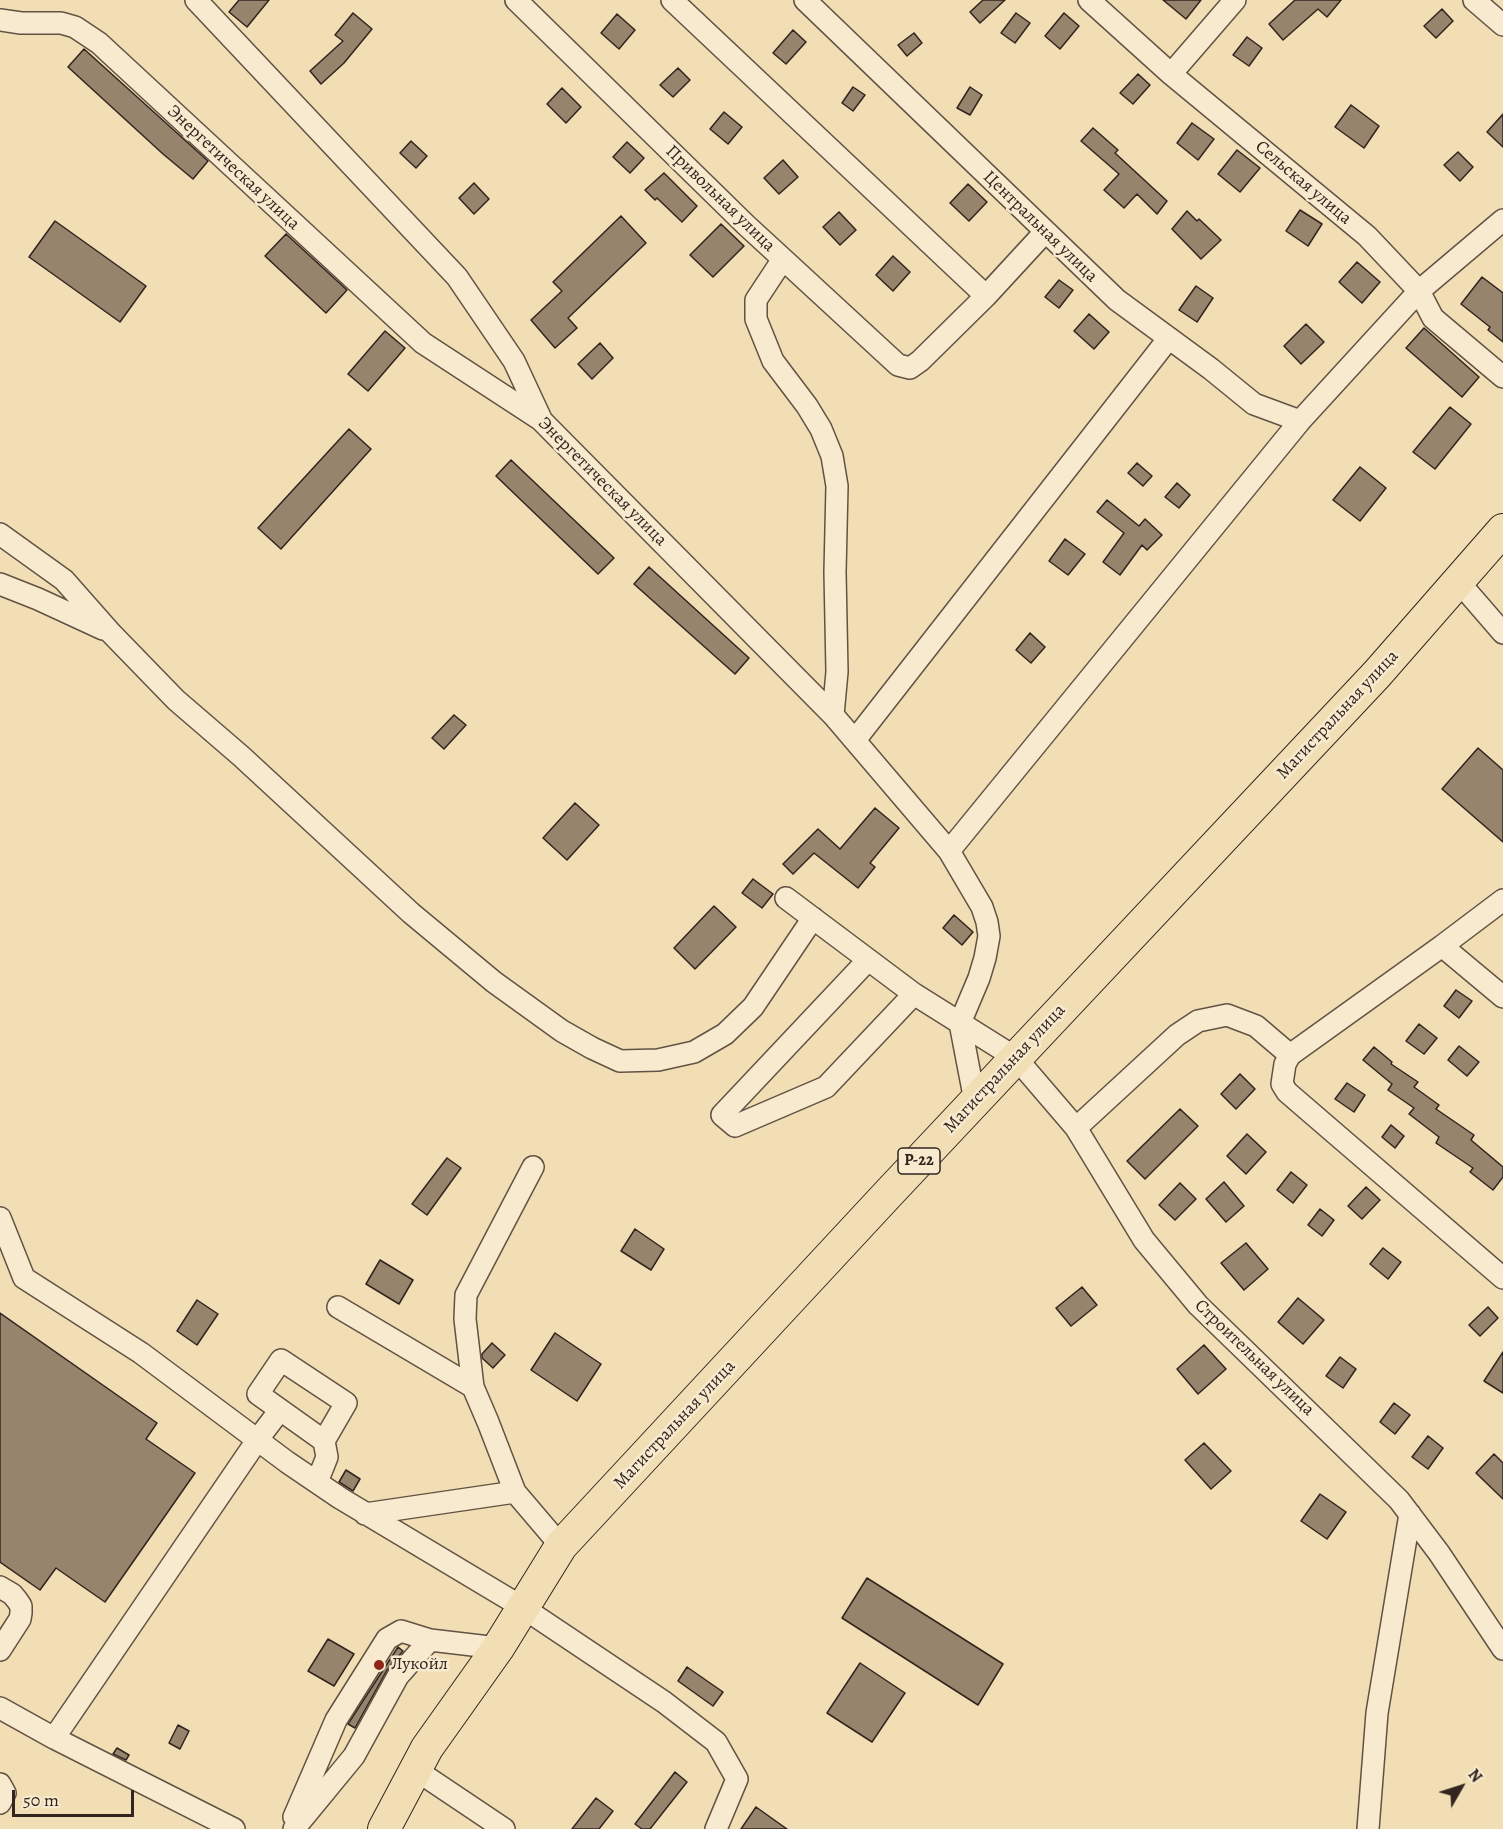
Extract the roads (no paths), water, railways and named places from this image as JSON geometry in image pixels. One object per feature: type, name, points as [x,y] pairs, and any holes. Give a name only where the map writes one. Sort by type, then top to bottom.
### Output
[{"type":"highway","name":"Магистральная улица","points":[[384,1829],[428,1748],[498,1648],[561,1546],[1377,674],[1503,530]]},
{"type":"street","points":[[196,0],[457,277],[514,361],[541,420]]},
{"type":"street","points":[[672,0],[986,296]]},
{"type":"street","name":"Центральная улица","points":[[805,0],[1117,300],[1254,404],[1300,421]]},
{"type":"street","name":"Сельская улица","points":[[1089,0],[1172,74],[1367,236],[1419,291],[1433,318],[1503,377]]},
{"type":"street","points":[[1172,74],[1235,0]]},
{"type":"street","points":[[1474,0],[1503,25]]},
{"type":"street","name":"Привольная улица","points":[[523,2],[746,225],[783,259],[756,300],[756,319],[773,362],[816,422],[832,456],[837,486],[835,572],[837,672],[833,715]]},
{"type":"street","name":"Энергетическая улица","points":[[0,20],[21,23],[61,23],[75,27],[99,43],[423,344],[541,420],[833,715],[949,851],[982,907],[989,936],[985,958],[960,1023]]},
{"type":"street","points":[[949,851],[1300,421],[1419,291],[1503,220]]},
{"type":"street","points":[[783,259],[898,365],[910,368],[916,365],[986,296],[1045,232]]},
{"type":"street","points":[[855,741],[1169,338]]},
{"type":"street","points":[[0,534],[64,580],[109,631],[176,700],[241,756],[411,913],[494,982],[562,1031],[592,1048],[620,1061],[658,1060],[694,1053],[725,1034],[753,1007],[813,918]]},
{"type":"street","points":[[1458,581],[1503,633]]},
{"type":"street","points":[[0,584],[109,631]]},
{"type":"street","name":"Строительная улица","points":[[786,898],[914,994],[1016,1058],[1076,1128],[1144,1240],[1198,1305],[1399,1500],[1439,1554],[1503,1649]]},
{"type":"street","points":[[1503,900],[1290,1055],[1285,1064],[1282,1084],[1287,1092],[1503,1278]]},
{"type":"street","points":[[1442,946],[1503,997]]},
{"type":"street","points":[[868,960],[722,1115],[735,1126],[826,1087],[914,994]]},
{"type":"street","points":[[1076,1128],[1177,1035],[1198,1021],[1227,1016],[1256,1026],[1290,1055]]},
{"type":"street","points":[[960,1023],[975,1101]]},
{"type":"street","points":[[533,1167],[466,1295],[465,1319],[473,1387],[515,1492],[561,1546]]},
{"type":"street","points":[[0,1218],[24,1278]]},
{"type":"street","points":[[0,1258],[24,1278],[141,1353],[317,1482],[365,1514],[522,1607],[664,1702],[716,1742],[737,1779],[716,1829]]},
{"type":"street","points":[[338,1307],[473,1387]]},
{"type":"street","points":[[317,1482],[327,1457],[324,1441],[346,1403],[281,1360],[258,1394],[324,1441]]},
{"type":"street","points":[[54,1738],[280,1410]]},
{"type":"street","points":[[365,1514],[515,1492]]},
{"type":"street","points":[[1368,1829],[1377,1713],[1410,1514]]},
{"type":"street","points":[[0,1587],[12,1594],[21,1606],[20,1619],[0,1650]]},
{"type":"street","points":[[289,1829],[336,1720],[387,1639],[401,1631],[430,1640],[498,1648]]},
{"type":"street","points":[[294,1829],[354,1756],[398,1676],[430,1640]]},
{"type":"street","points":[[0,1708],[54,1738],[234,1829]]},
{"type":"street","points":[[416,1770],[504,1829]]},
{"type":"street","points":[[0,1784],[5,1793],[0,1803]]},
{"type":"place","name":"Лукойл","points":[[379,1665]]}]
